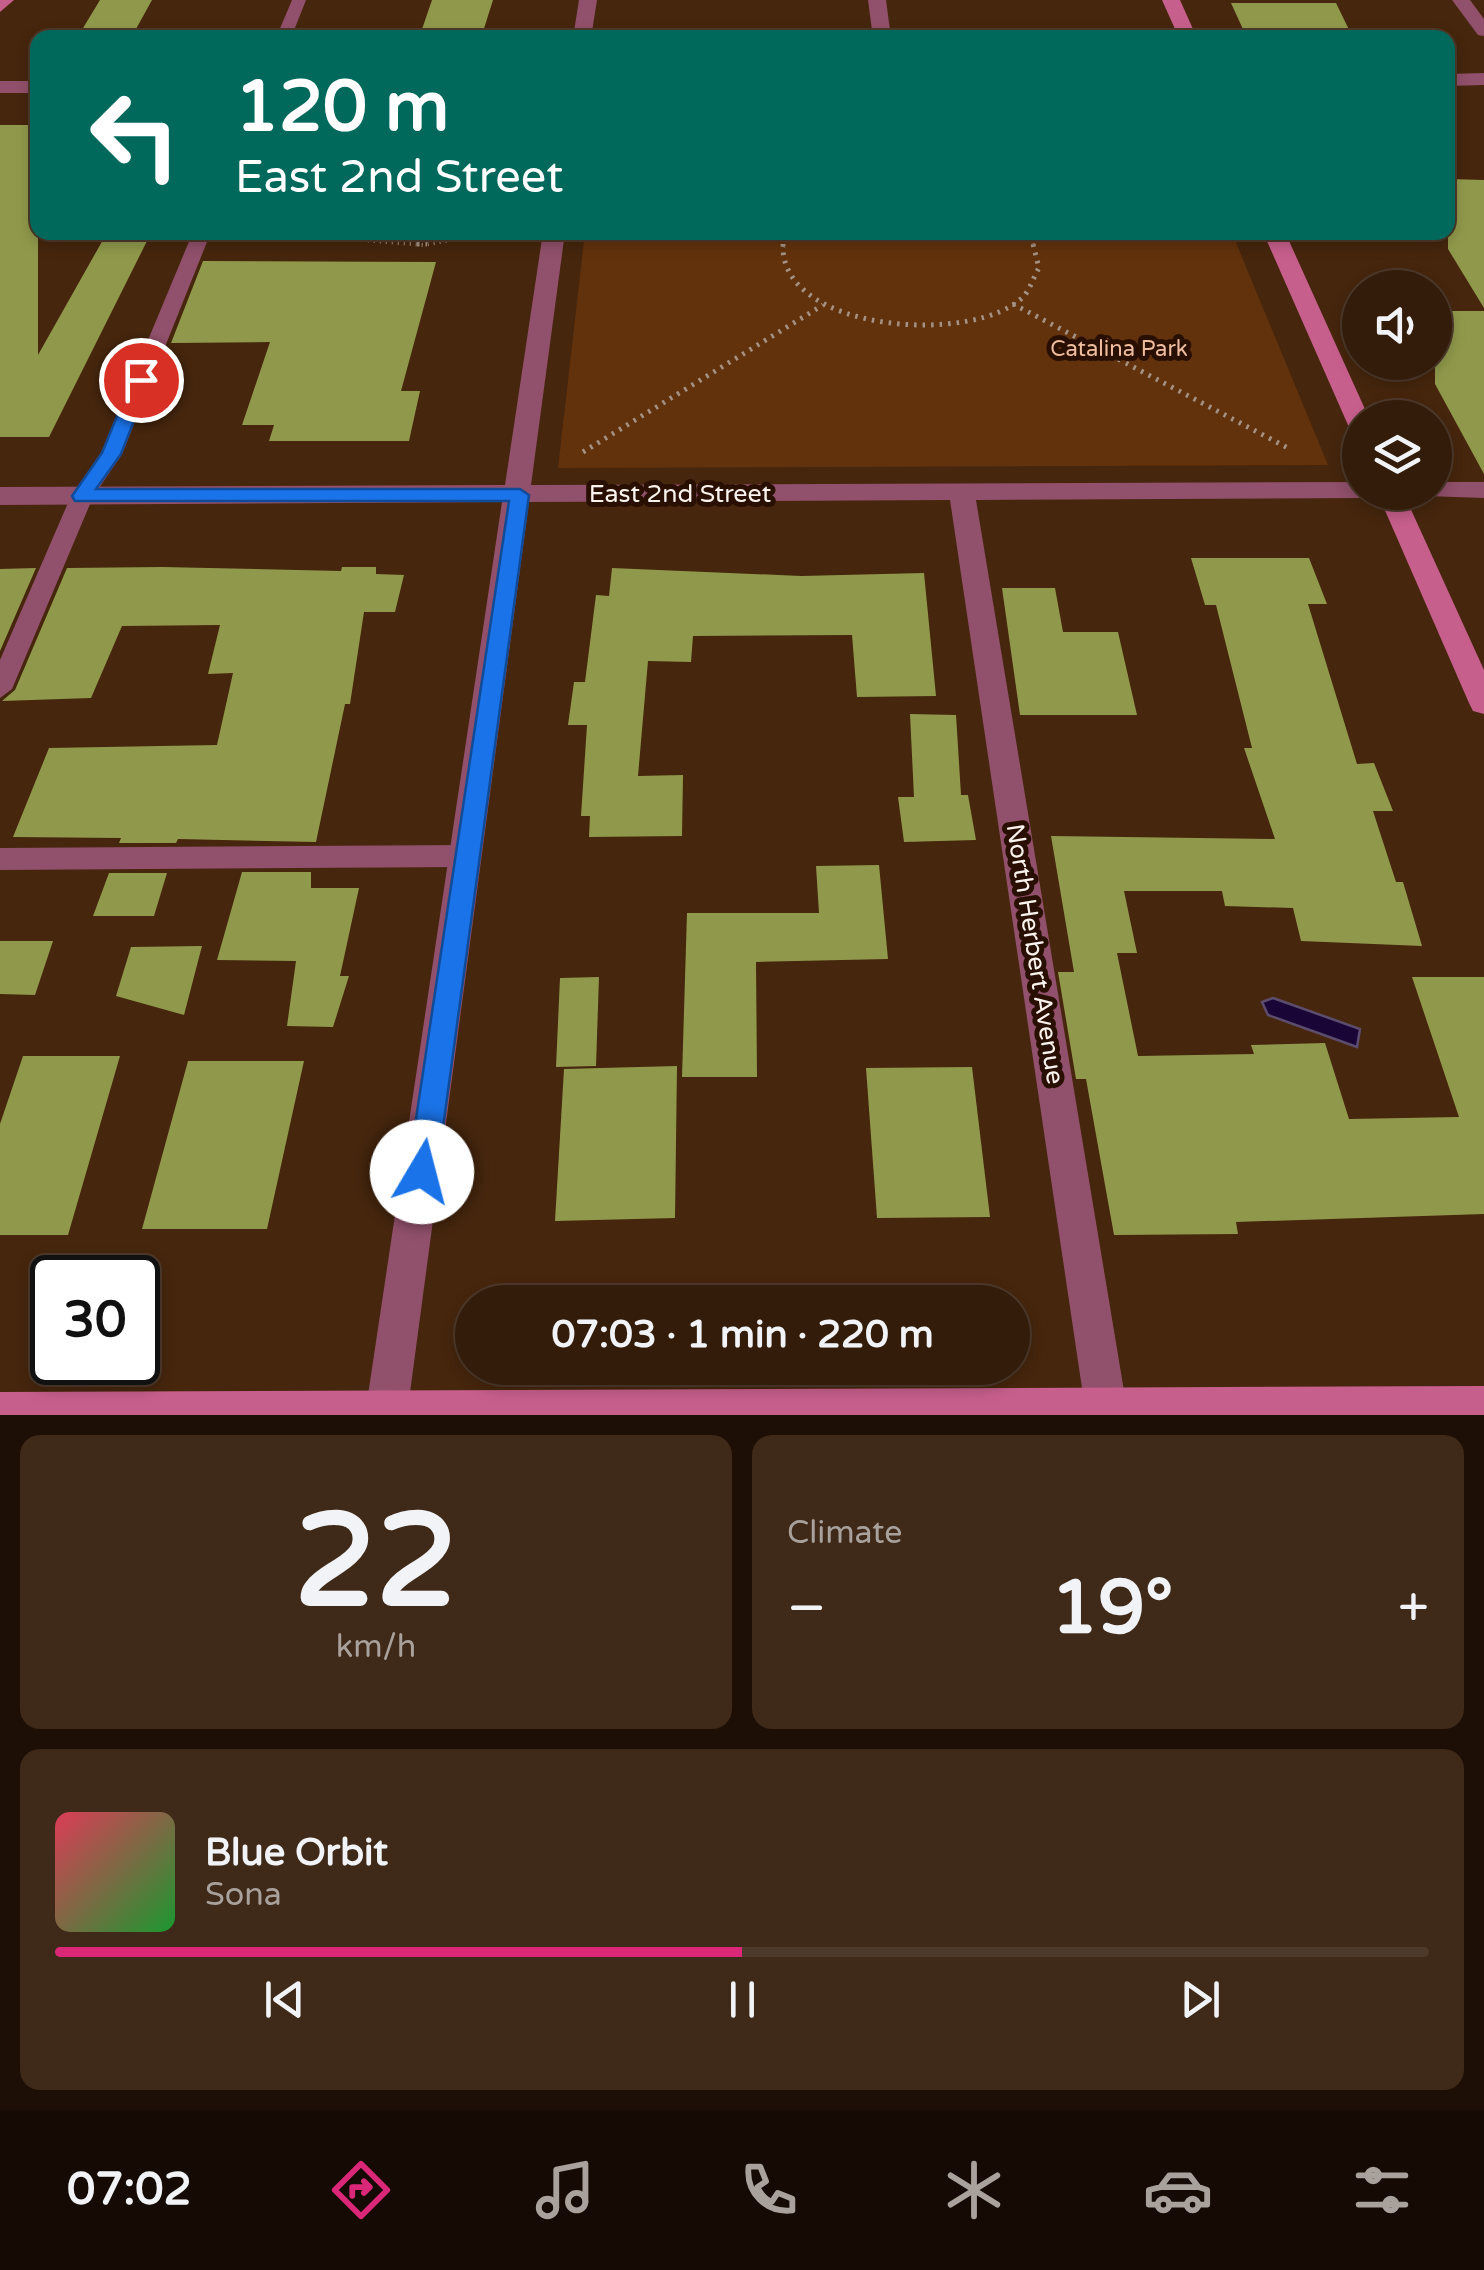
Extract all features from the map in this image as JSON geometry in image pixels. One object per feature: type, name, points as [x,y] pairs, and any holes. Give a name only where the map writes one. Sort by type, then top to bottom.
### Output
[{"type":"street","points":[[0,7],[5,0]]},
{"type":"street","points":[[583,30],[588,0]]},
{"type":"street","points":[[876,0],[881,30]]},
{"type":"street","points":[[1172,0],[1185,30]]},
{"type":"street","points":[[1461,0],[1484,31]]},
{"type":"street","points":[[1455,80],[1484,80]]},
{"type":"street","points":[[0,87],[30,87]]},
{"type":"street","points":[[386,1413],[520,495],[553,240]]},
{"type":"street","points":[[1278,240],[1349,400]]},
{"type":"street","name":"East 2nd Street","points":[[0,496],[1342,490]]},
{"type":"street","points":[[1452,490],[1484,490]]},
{"type":"street","name":"North Herbert Avenue","points":[[962,493],[1107,1411]]},
{"type":"street","points":[[1398,510],[1484,703]]},
{"type":"street","points":[[0,1413],[1484,1407]]},
{"type":"lane","points":[[286,30],[299,0]]},
{"type":"lane","points":[[0,689],[82,496],[111,454],[199,240]]},
{"type":"lane","points":[[0,859],[468,856]]},
{"type":"path","points":[[363,240],[424,245],[451,240]]},
{"type":"path","points":[[783,240],[783,263],[797,285],[823,305],[872,321],[942,326],[982,318],[1013,304],[1031,288],[1041,270],[1040,251],[1034,240]]},
{"type":"path","points":[[1013,304],[1288,448]]},
{"type":"path","points":[[583,452],[823,305]]},
{"type":"green space","name":"Catalina Park","points":[[584,240],[1235,240],[1328,465],[558,468]]},
{"type":"shaded area","points":[[1273,998],[1360,1029],[1357,1047],[1268,1015],[1262,1002]]},
{"type":"building","points":[[100,0],[152,0],[135,30],[82,30]]},
{"type":"building","points":[[432,0],[493,0],[484,30],[422,30]]},
{"type":"building","points":[[1231,3],[1336,3],[1349,30],[1243,30]]},
{"type":"building","points":[[0,125],[30,125],[30,240],[38,240],[38,355],[103,240],[148,240],[49,437],[0,437]]},
{"type":"building","points":[[1455,179],[1484,180],[1484,308],[1448,249],[1448,240],[1455,240]]},
{"type":"building","points":[[203,261],[436,262],[401,391],[420,391],[409,441],[269,441],[274,425],[242,425],[270,342],[171,343]]},
{"type":"building","points":[[1452,311],[1484,311],[1484,474],[1452,415],[1452,400],[1444,400],[1435,380],[1452,380]]},
{"type":"building","points":[[1191,558],[1309,558],[1327,604],[1308,604],[1357,764],[1374,763],[1393,811],[1373,811],[1396,882],[1403,882],[1422,946],[1301,941],[1293,908],[1225,906],[1222,891],[1124,891],[1137,953],[1117,953],[1138,1056],[1254,1054],[1251,1045],[1325,1043],[1349,1119],[1459,1117],[1412,977],[1484,977],[1484,1214],[1236,1222],[1238,1234],[1114,1235],[1086,1079],[1076,1079],[1058,972],[1074,972],[1051,836],[1275,839],[1244,748],[1252,748],[1216,605],[1205,605]]},
{"type":"building","points":[[342,567],[376,567],[376,574],[404,575],[395,612],[364,612],[350,704],[345,704],[316,842],[178,839],[176,843],[119,843],[121,838],[13,837],[49,748],[217,745],[233,673],[208,674],[220,625],[122,626],[91,698],[2,701],[15,690],[67,568],[341,571]]},
{"type":"building","points":[[36,568],[0,651],[0,569]]},
{"type":"building","points":[[612,568],[801,576],[924,573],[936,696],[857,697],[852,635],[693,636],[691,662],[648,661],[638,776],[683,775],[682,836],[589,837],[590,816],[581,816],[587,725],[568,725],[574,682],[585,682],[596,595],[609,596]]},
{"type":"building","points":[[1002,588],[1055,588],[1063,632],[1118,632],[1137,715],[1020,715]]},
{"type":"building","points":[[910,714],[956,715],[961,795],[968,795],[976,840],[904,842],[898,797],[914,797]]},
{"type":"building","points":[[879,865],[888,959],[756,962],[757,1077],[682,1077],[687,913],[819,913],[816,866]]},
{"type":"building","points":[[242,872],[311,872],[311,888],[359,888],[340,976],[349,976],[333,1027],[287,1026],[296,961],[217,960]]},
{"type":"building","points":[[109,873],[167,873],[154,916],[93,916]]},
{"type":"building","points":[[0,941],[53,941],[35,995],[0,994]]},
{"type":"building","points":[[202,946],[184,1015],[116,996],[131,947]]},
{"type":"building","points":[[599,977],[596,1066],[556,1067],[560,978]]},
{"type":"building","points":[[23,1056],[120,1056],[68,1235],[0,1235],[0,1124]]},
{"type":"building","points":[[188,1061],[304,1061],[267,1229],[142,1229]]},
{"type":"building","points":[[677,1066],[675,1218],[555,1221],[564,1069]]},
{"type":"building","points":[[972,1067],[990,1217],[877,1218],[866,1068]]},
{"type":"route","points":[[141,380],[111,454],[82,496],[520,495],[422,1172]]}]
